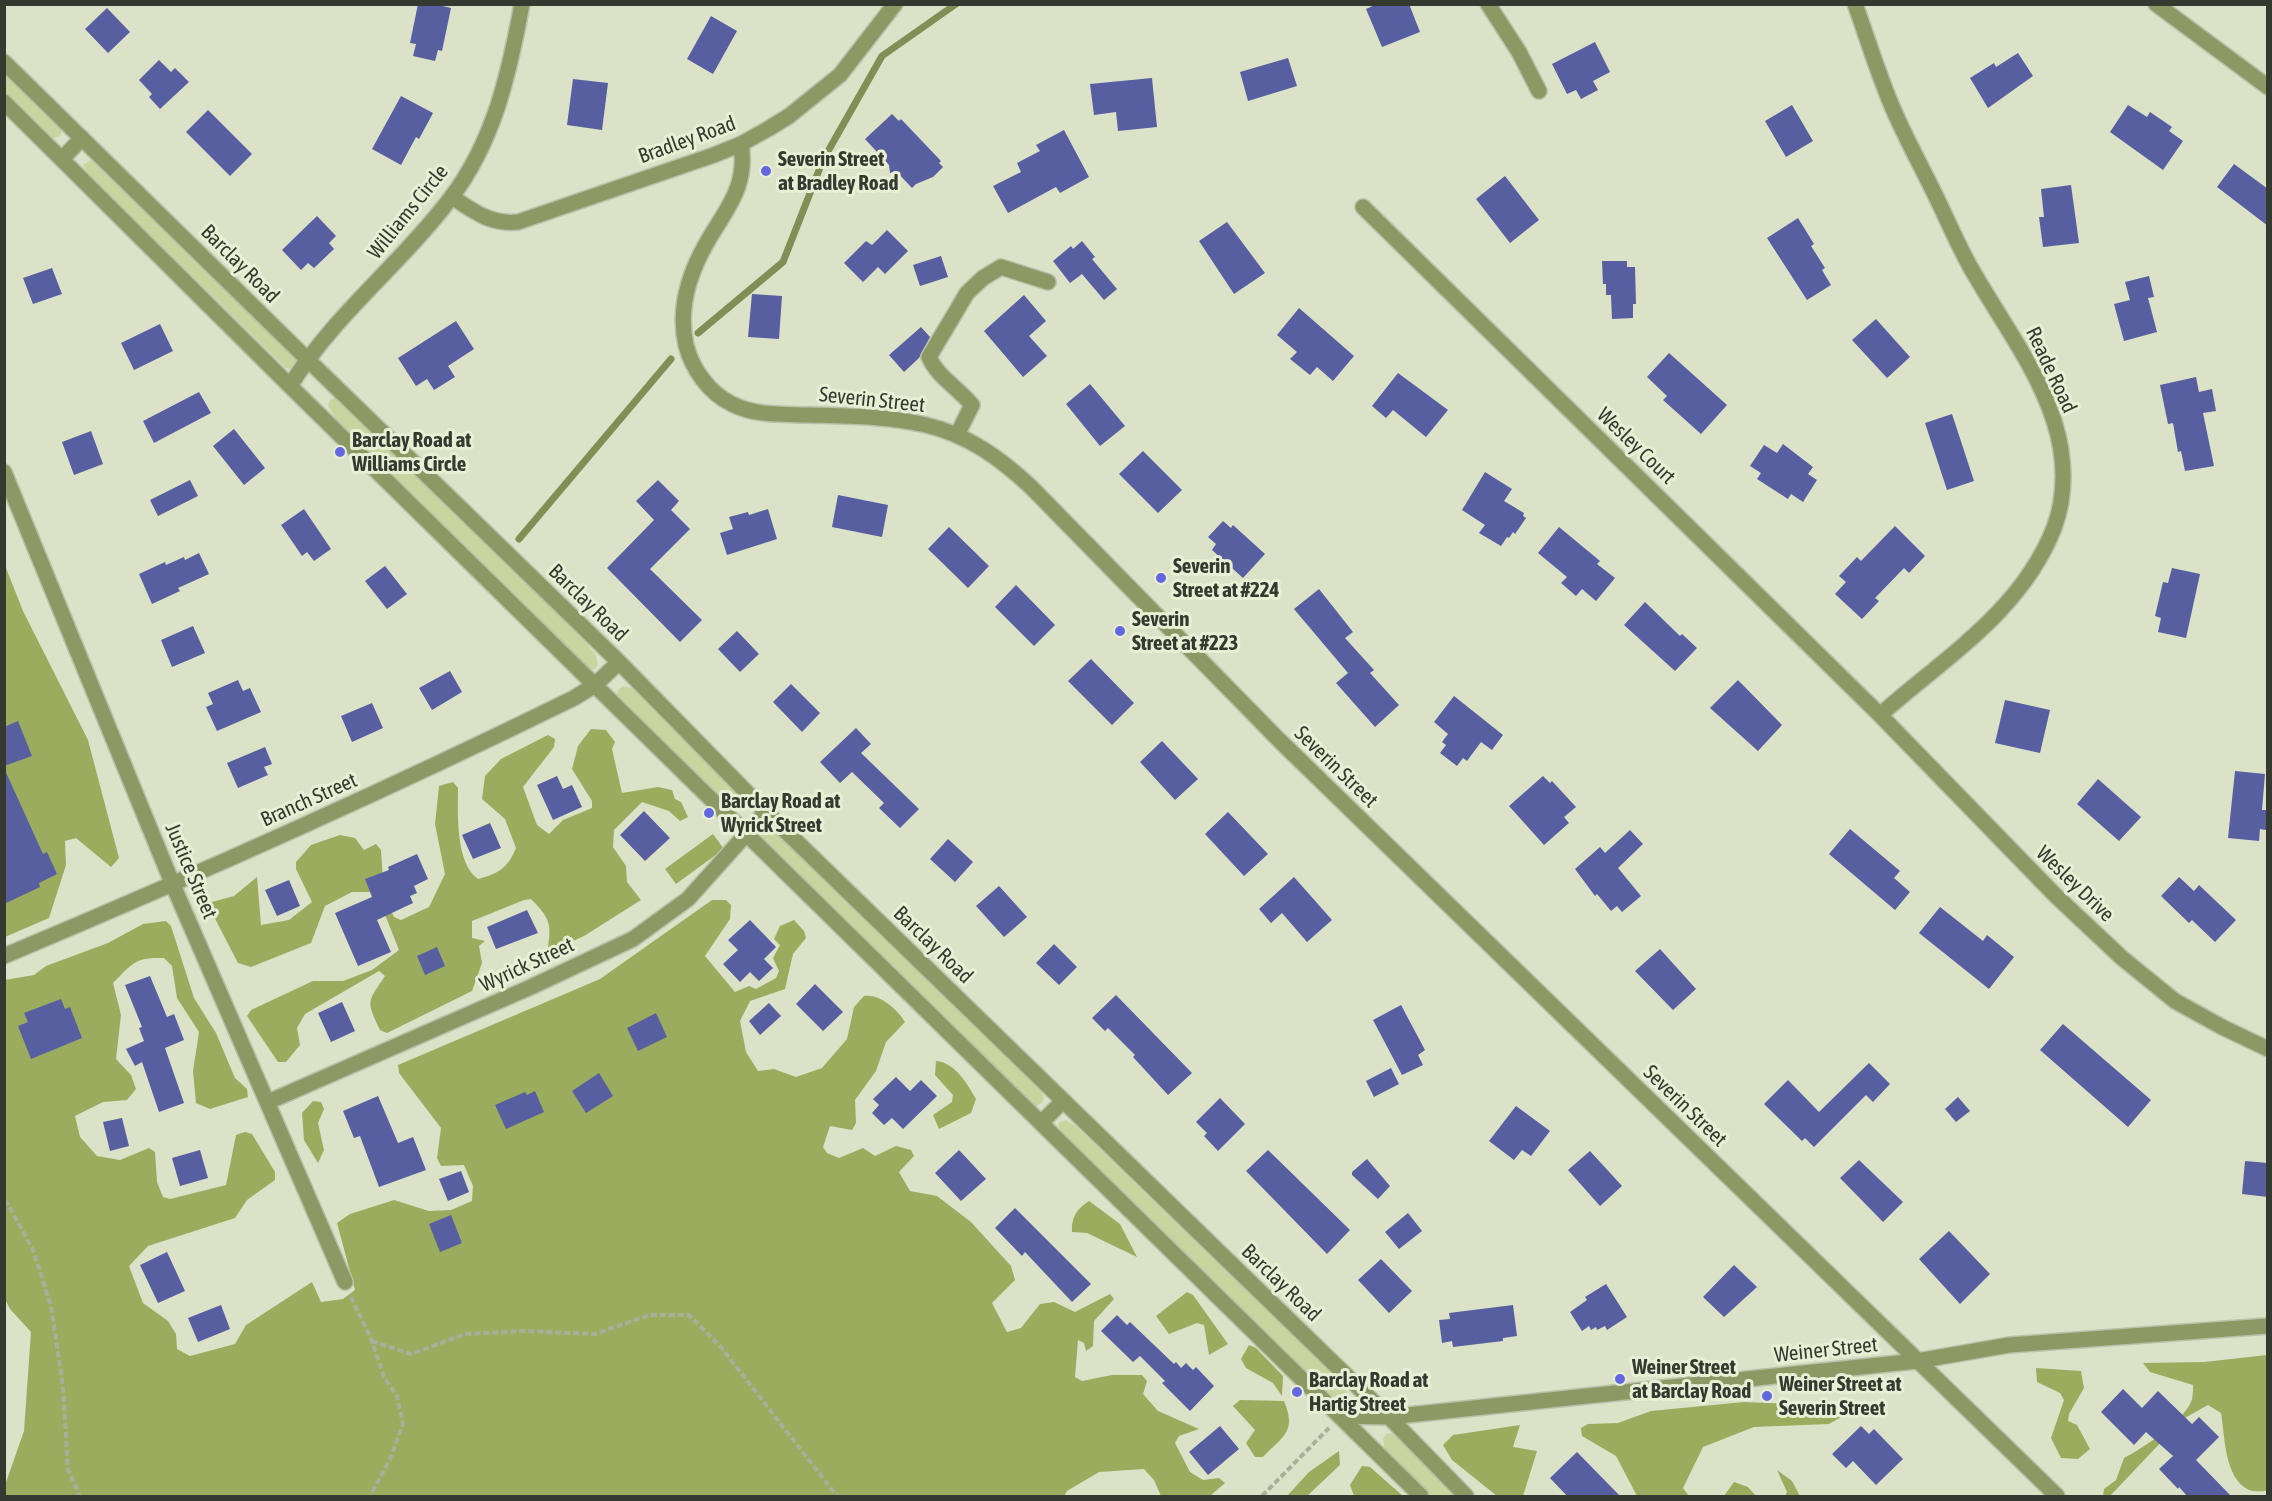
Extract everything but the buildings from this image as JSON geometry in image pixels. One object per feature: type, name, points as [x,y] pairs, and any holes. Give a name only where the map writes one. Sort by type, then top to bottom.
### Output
[{"type":"street","name":"Williams Circle","points":[[290,386],[307,359],[429,226],[469,171],[501,103],[522,4]]},
{"type":"street","name":"Bradley Road","points":[[452,197],[488,220],[497,223],[518,222],[681,167],[741,144],[789,116],[840,75],[895,4]]},
{"type":"street","points":[[1488,4],[1519,52],[1539,91]]},
{"type":"street","name":"Reade Road","points":[[1855,4],[1893,109],[1971,269],[2042,390],[2057,434],[2063,495],[2054,528],[2037,562],[2002,611],[1963,647],[1921,679],[1880,715]]},
{"type":"street","points":[[2156,4],[2268,87]]},
{"type":"street","name":"Barclay Road","points":[[4,62],[619,662],[766,812],[1389,1417],[1466,1497]]},
{"type":"street","points":[[4,102],[1421,1497]]},
{"type":"street","points":[[62,159],[82,138]]},
{"type":"street","name":"Severin Street","points":[[741,144],[743,165],[738,189],[693,270],[683,313],[686,343],[699,374],[723,399],[746,409],[766,413],[899,420],[926,425],[981,446],[1006,464],[1279,740],[2057,1497]]},
{"type":"street","name":"Wesley Court","points":[[1363,207],[1880,715]]},
{"type":"street","points":[[957,435],[972,405],[961,391],[933,368],[929,357],[967,293],[983,278],[1001,267],[1047,282]]},
{"type":"street","name":"Justice Street","points":[[4,472],[173,885],[345,1282]]},
{"type":"street","name":"Branch Street","points":[[4,956],[173,885],[378,792],[567,702],[595,685],[619,662]]},
{"type":"street","name":"Wesley Drive","points":[[1880,715],[2056,896],[2122,958],[2175,1001],[2268,1049]]},
{"type":"street","name":"Wyrick Street","points":[[268,1102],[531,987],[633,939],[688,899],[766,812]]},
{"type":"street","points":[[1041,1123],[1063,1101]]},
{"type":"street","name":"Weiner Street","points":[[1340,1416],[1389,1417],[1917,1361],[2009,1345],[2268,1326]]},
{"type":"path","points":[[4,1201],[9,1204],[33,1250],[51,1306],[63,1387],[69,1470],[80,1497]]},
{"type":"path","points":[[345,1282],[372,1341],[384,1377],[397,1396],[403,1424],[390,1459],[370,1497]]},
{"type":"path","points":[[372,1341],[411,1354],[465,1334],[524,1331],[595,1334],[649,1315],[689,1315],[720,1346],[837,1497]]},
{"type":"path","points":[[1262,1497],[1340,1416]]},
{"type":"green space","points":[[4,73],[58,125],[62,131],[60,136],[53,139],[48,137],[5,95]]},
{"type":"green space","points":[[91,160],[287,346],[298,360],[296,367],[289,369],[285,367],[88,174],[83,165]]},
{"type":"green space","points":[[340,399],[581,637],[596,655],[598,665],[595,669],[587,667],[335,418],[328,405],[330,400]]},
{"type":"green space","points":[[4,563],[23,611],[88,740],[119,858],[111,867],[76,838],[65,841],[66,865],[49,918],[5,937]]},
{"type":"green space","points":[[623,686],[632,688],[731,784],[739,798],[737,805],[730,807],[724,802],[623,703],[617,694]]},
{"type":"green space","points":[[591,729],[606,730],[615,742],[612,749],[622,793],[658,787],[672,790],[675,799],[681,802],[688,817],[680,821],[669,811],[642,802],[614,830],[613,847],[626,866],[627,882],[641,900],[584,936],[547,953],[548,923],[543,912],[531,899],[472,921],[472,938],[485,941],[479,946],[482,963],[472,991],[387,1033],[380,1030],[371,1007],[372,997],[385,976],[379,971],[305,1014],[297,1028],[300,1045],[286,1062],[278,1062],[247,1016],[251,1010],[313,981],[343,981],[372,970],[399,950],[376,892],[352,892],[325,906],[311,943],[251,967],[238,963],[210,909],[212,902],[234,896],[257,877],[261,925],[289,920],[312,902],[296,869],[296,862],[311,845],[340,835],[355,838],[364,850],[376,844],[381,850],[384,896],[394,917],[401,920],[429,907],[445,874],[435,824],[439,786],[453,782],[458,788],[459,837],[465,862],[478,879],[491,875],[506,865],[516,848],[505,819],[482,799],[485,776],[501,759],[548,735],[555,739],[554,747],[523,787],[537,825],[549,834],[563,820],[592,808],[592,801],[572,769],[578,746]]},
{"type":"green space","points":[[768,829],[776,831],[1041,1090],[1044,1098],[1042,1103],[1036,1106],[1030,1105],[762,840],[761,833]]},
{"type":"green space","points":[[713,834],[724,849],[676,884],[665,869]]},
{"type":"green space","points":[[712,900],[726,900],[731,905],[730,919],[705,956],[735,992],[749,986],[756,989],[776,978],[779,971],[773,958],[780,945],[774,939],[780,926],[794,920],[804,931],[806,938],[793,954],[785,989],[750,1001],[740,1021],[746,1052],[758,1071],[774,1069],[796,1077],[822,1068],[847,1039],[854,1007],[864,996],[876,997],[893,1008],[905,1022],[886,1042],[876,1071],[855,1100],[856,1123],[852,1130],[830,1126],[823,1147],[827,1153],[839,1158],[863,1148],[875,1156],[896,1146],[911,1150],[914,1156],[899,1172],[910,1191],[937,1196],[971,1222],[1011,1266],[1015,1280],[992,1303],[1007,1332],[1021,1328],[1040,1304],[1054,1302],[1075,1312],[1110,1294],[1114,1299],[1094,1321],[1093,1346],[1086,1351],[1084,1343],[1078,1340],[1075,1377],[1082,1381],[1112,1375],[1142,1375],[1147,1381],[1143,1394],[1158,1411],[1199,1429],[1179,1436],[1175,1443],[1190,1472],[1203,1480],[1219,1478],[1225,1483],[1210,1496],[1161,1496],[1154,1480],[1144,1469],[1099,1472],[1067,1491],[1064,1496],[5,1496],[5,1485],[24,1431],[31,1332],[10,1309],[5,1299],[5,980],[34,975],[46,966],[108,943],[143,924],[166,921],[171,926],[194,998],[216,1033],[235,1078],[247,1089],[248,1097],[210,1109],[196,1103],[193,1071],[199,1032],[177,998],[172,966],[164,958],[147,959],[130,966],[113,983],[121,1015],[116,1059],[131,1075],[136,1089],[127,1100],[103,1102],[75,1116],[80,1137],[97,1156],[120,1160],[149,1148],[155,1152],[157,1182],[163,1197],[170,1199],[226,1185],[236,1135],[245,1132],[252,1134],[275,1172],[275,1180],[247,1200],[235,1218],[148,1246],[129,1266],[143,1303],[168,1321],[176,1334],[177,1349],[190,1356],[235,1344],[246,1325],[312,1282],[321,1302],[343,1299],[355,1290],[337,1223],[350,1214],[394,1200],[429,1211],[451,1210],[472,1201],[473,1186],[464,1165],[441,1166],[437,1158],[441,1128],[399,1073],[398,1065],[600,979]]},
{"type":"green space","points":[[936,1061],[943,1062],[955,1070],[976,1099],[971,1113],[939,1129],[933,1115],[952,1102],[953,1095],[935,1075]]},
{"type":"green space","points":[[313,1101],[321,1102],[324,1109],[318,1123],[324,1150],[318,1163],[304,1140],[302,1113]]},
{"type":"green space","points":[[1065,1120],[1084,1134],[1330,1371],[1342,1384],[1349,1397],[1349,1403],[1344,1406],[1336,1404],[1060,1132],[1058,1123]]},
{"type":"green space","points":[[1089,1201],[1120,1224],[1137,1257],[1087,1233],[1072,1232],[1076,1214]]},
{"type":"green space","points":[[1187,1292],[1193,1295],[1228,1344],[1209,1355],[1204,1325],[1197,1323],[1169,1334],[1156,1316]]},
{"type":"green space","points":[[1249,1345],[1256,1348],[1283,1376],[1282,1396],[1273,1383],[1246,1368],[1241,1359]]},
{"type":"green space","points":[[2267,1355],[2267,1491],[2249,1490],[2235,1476],[2227,1456],[2221,1413],[2208,1405],[2183,1419],[2110,1496],[2103,1496],[2104,1489],[2116,1480],[2124,1458],[2142,1448],[2173,1424],[2192,1399],[2193,1385],[2150,1372],[2143,1363],[2204,1362]]},
{"type":"green space","points":[[2036,1368],[2081,1371],[2084,1388],[2069,1414],[2068,1421],[2077,1425],[2090,1449],[2078,1459],[2061,1458],[2051,1438],[2064,1400],[2060,1393],[2037,1382]]},
{"type":"green space","points":[[1240,1400],[1284,1401],[1289,1420],[1286,1433],[1263,1457],[1255,1457],[1246,1443],[1255,1430],[1233,1406]]},
{"type":"green space","points":[[1744,1402],[1846,1406],[1848,1413],[1829,1424],[1754,1427],[1703,1447],[1683,1488],[1689,1496],[1637,1496],[1616,1456],[1582,1436],[1581,1428],[1588,1424],[1618,1423],[1651,1411]]},
{"type":"green space","points":[[1520,1425],[1513,1447],[1537,1451],[1523,1496],[1497,1496],[1452,1460],[1443,1445],[1453,1435]]},
{"type":"green space","points":[[1391,1433],[1401,1440],[1457,1496],[1432,1496],[1385,1449],[1383,1439],[1386,1434]]},
{"type":"green space","points":[[1339,1451],[1340,1465],[1307,1496],[1287,1496],[1309,1472]]},
{"type":"green space","points":[[1362,1466],[1370,1467],[1403,1496],[1354,1496],[1350,1485]]},
{"type":"green space","points":[[1777,1470],[1792,1481],[1800,1496],[1785,1496],[1787,1492]]},
{"type":"green space","points":[[1734,1482],[1748,1487],[1756,1496],[1724,1496]]},
{"type":"waterway","points":[[698,333],[783,262],[823,160],[882,56],[956,4]]},
{"type":"waterway","points":[[519,539],[671,359]]},
{"type":"place","name":"Severin Street at Bradley Road","points":[[766,171]]},
{"type":"place","name":"Barclay Road at Williams Circle","points":[[340,452]]},
{"type":"place","name":"Severin Street at #224","points":[[1161,578]]},
{"type":"place","name":"Severin Street at #223","points":[[1120,631]]},
{"type":"place","name":"Barclay Road at Wyrick Street","points":[[709,813]]},
{"type":"place","name":"Weiner Street at Barclay Road","points":[[1620,1379]]},
{"type":"place","name":"Barclay Road at Hartig Street","points":[[1297,1392]]},
{"type":"place","name":"Weiner Street at Severin Street","points":[[1767,1396]]}]
